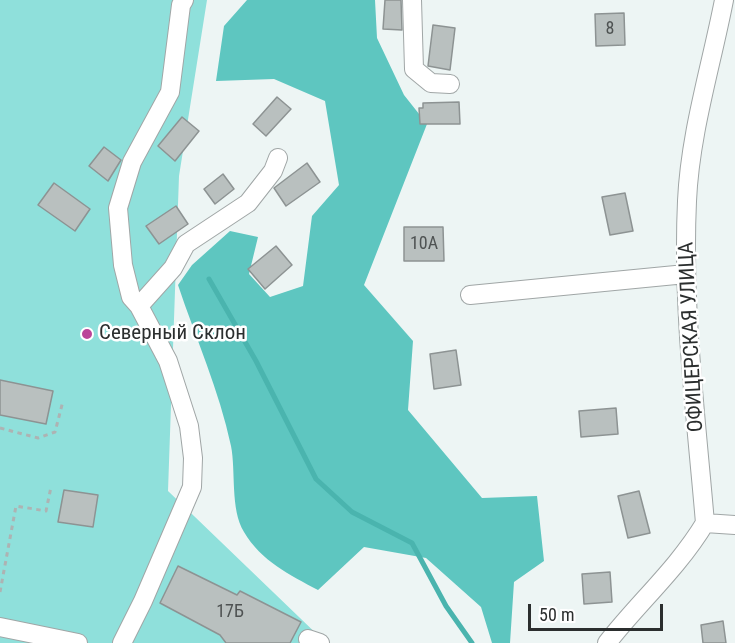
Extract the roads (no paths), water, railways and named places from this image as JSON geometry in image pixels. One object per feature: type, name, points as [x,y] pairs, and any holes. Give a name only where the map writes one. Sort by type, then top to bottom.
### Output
[{"type":"street","points":[[122,643],[143,601],[192,487],[193,458],[189,426],[168,361],[139,306],[131,297],[123,265],[118,208],[132,162],[170,92],[181,5],[184,0]]},
{"type":"street","points":[[412,0],[414,69],[431,83],[450,84]]},
{"type":"street","name":"ОФИЦЕРСКАЯ УЛИЦА","points":[[705,523],[686,274],[687,199],[695,133],[726,33],[724,0]]},
{"type":"street","points":[[139,306],[172,268],[186,244],[248,204],[273,171],[278,158]]},
{"type":"street","points":[[470,295],[686,274]]},
{"type":"street","points":[[607,643],[663,580],[705,523],[735,525]]},
{"type":"street","points":[[0,627],[78,643]]},
{"type":"waterway","points":[[209,279],[256,361],[316,479],[352,512],[412,543],[446,606],[472,643]]},
{"type":"place","name":"Северный Склон","points":[[87,334]]}]
